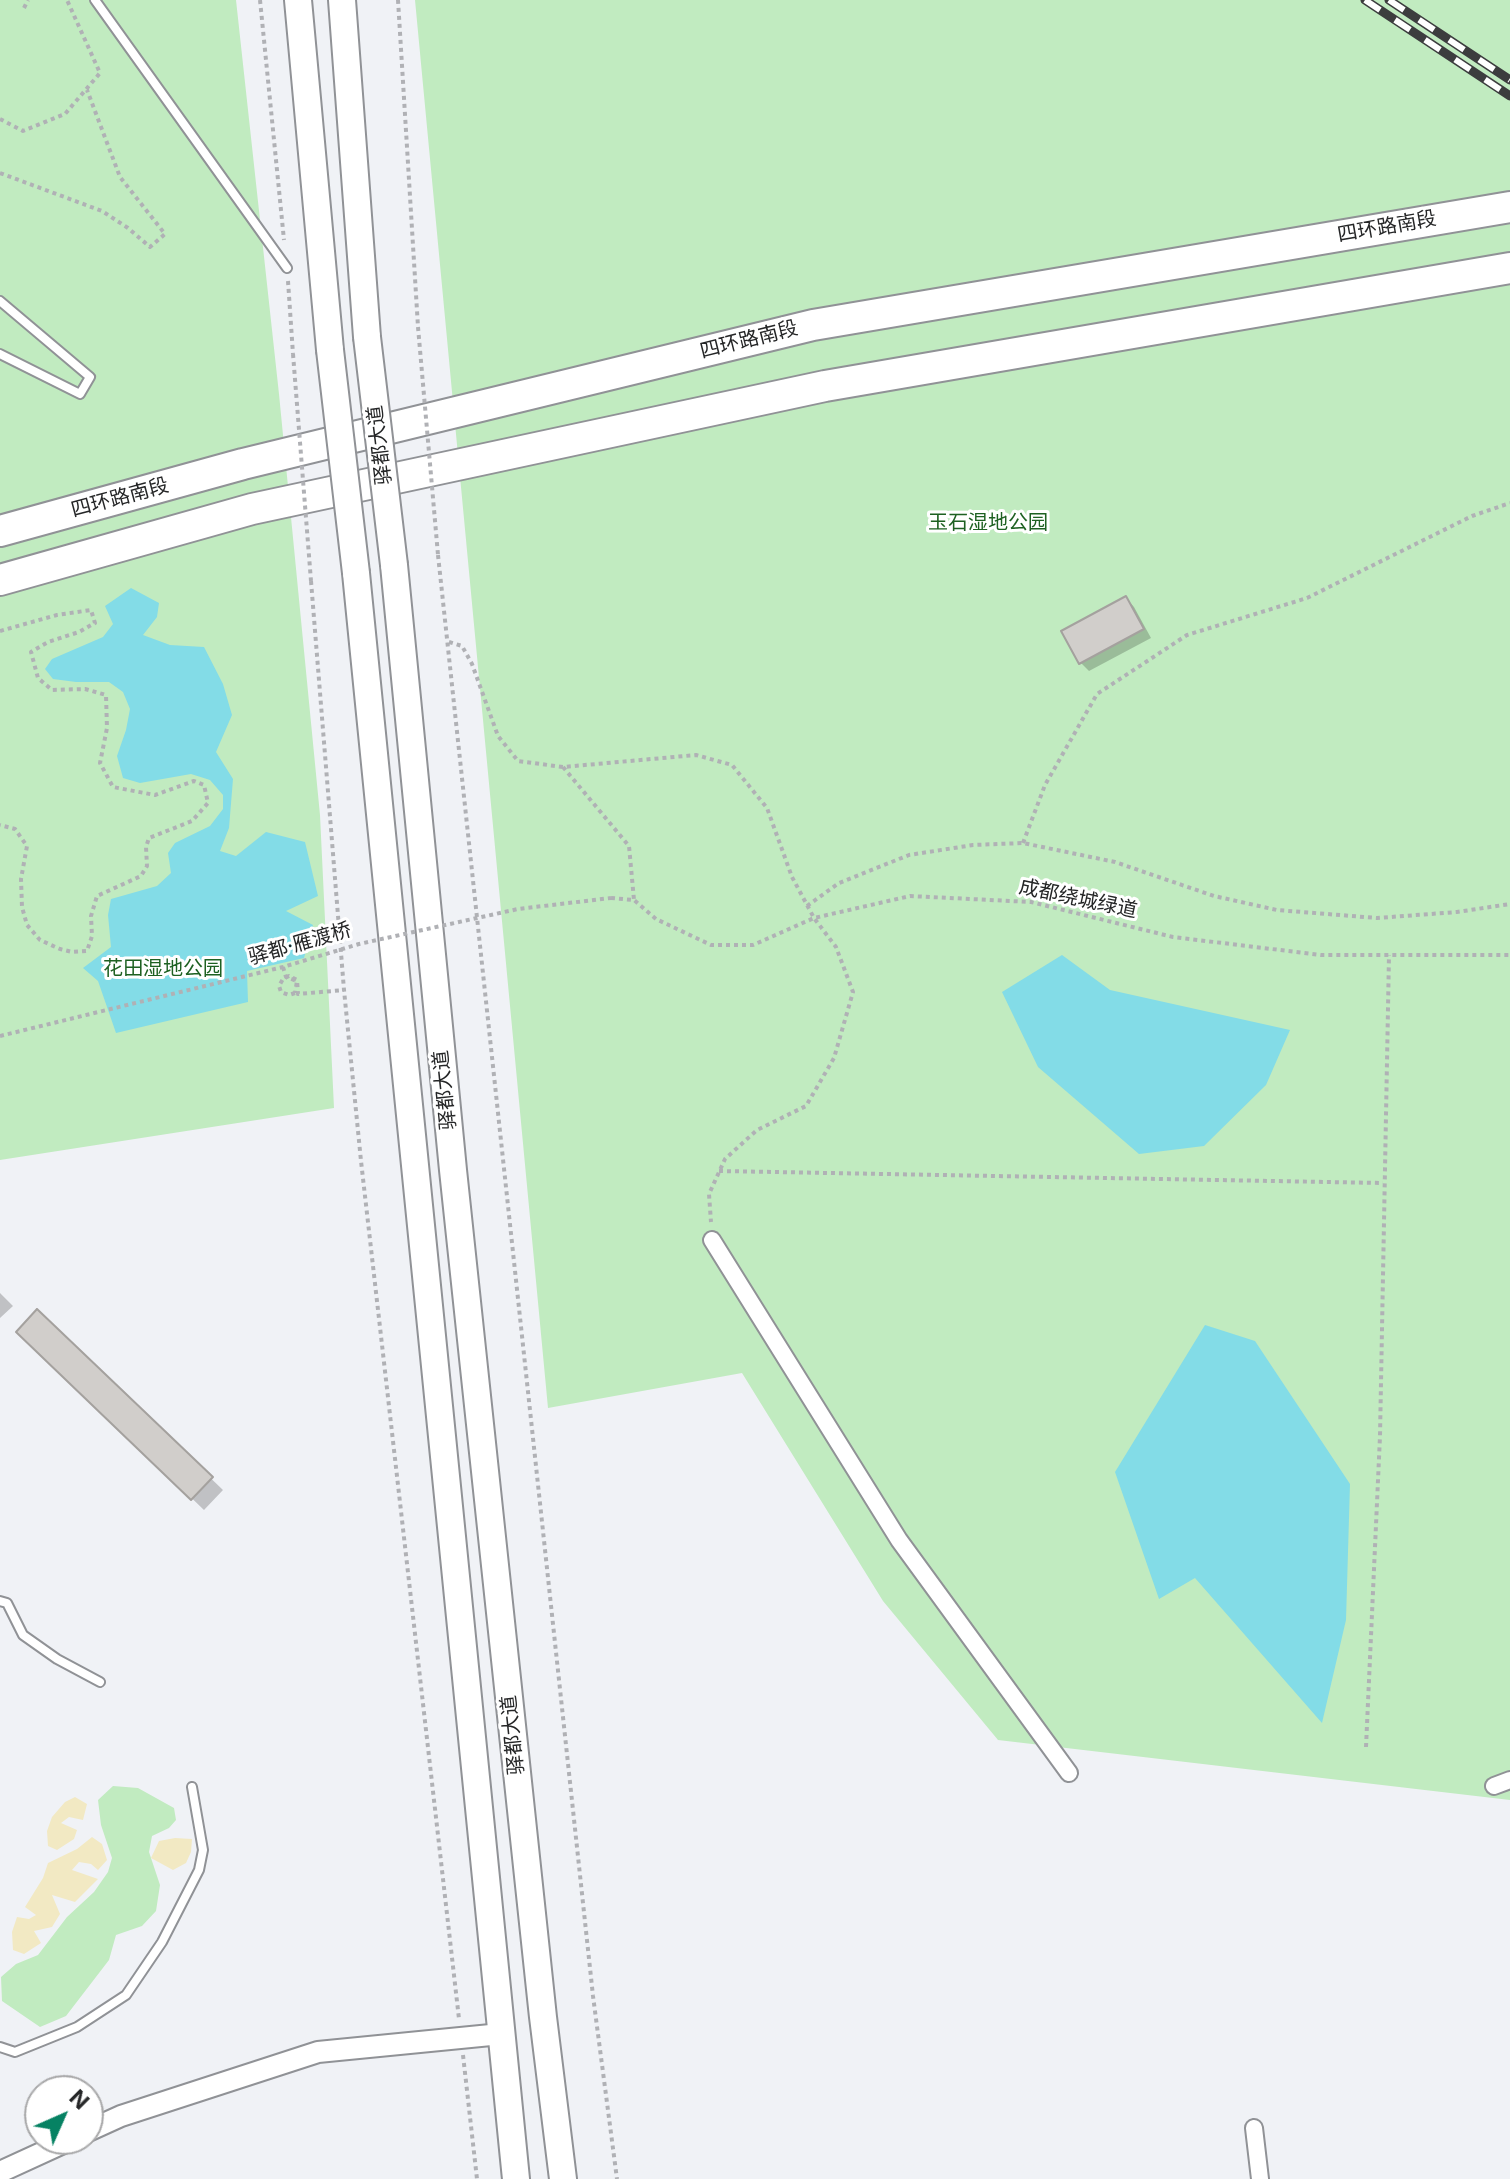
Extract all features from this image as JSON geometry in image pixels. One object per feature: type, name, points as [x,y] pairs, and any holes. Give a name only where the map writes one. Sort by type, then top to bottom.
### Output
[{"type":"highway","name":"四环路南段","points":[[0,531],[243,464],[813,325],[1510,207]]},
{"type":"highway","points":[[0,580],[252,509],[825,386],[1510,268]]},
{"type":"main road","name":"驿都大道","points":[[298,0],[330,350],[420,1193],[516,2179]]},
{"type":"main road","name":"驿都大道","points":[[342,0],[367,337],[394,565],[456,1202],[541,2001],[563,2179]]},
{"type":"street","points":[[712,1240],[899,1540],[1069,1773]]},
{"type":"street","points":[[1494,1786],[1510,1780]]},
{"type":"street","points":[[104,2124],[318,2052],[501,2034]]},
{"type":"street","points":[[1254,2128],[1260,2179]]},
{"type":"street","points":[[0,2172],[37,2155]]},
{"type":"lane","points":[[95,0],[287,268]]},
{"type":"lane","points":[[0,301],[90,377],[80,394],[0,354]]},
{"type":"lane","points":[[0,1601],[7,1603],[23,1635],[57,1659],[100,1682]]},
{"type":"lane","points":[[0,2047],[15,2052],[77,2027],[126,1995],[162,1942],[199,1870],[203,1850],[192,1787]]},
{"type":"path","points":[[24,8],[28,0]]},
{"type":"path","points":[[0,119],[23,131],[65,114],[100,73],[67,0]]},
{"type":"path","points":[[260,0],[287,268],[344,990],[477,2179]]},
{"type":"path","points":[[398,0],[418,327],[438,555],[591,1980],[617,2179]]},
{"type":"path","points":[[0,173],[102,211],[150,247],[165,234],[120,177],[87,90]]},
{"type":"path","points":[[1023,843],[1045,785],[1097,694],[1187,635],[1307,598],[1472,516],[1510,503]]},
{"type":"path","points":[[0,631],[57,615],[91,610],[95,623],[31,652],[38,678],[52,690],[85,689],[106,695],[107,728],[100,763],[113,787],[155,795],[194,781],[204,785],[208,803],[192,821],[149,838],[147,866],[141,876],[97,896],[87,951],[60,949],[40,940],[27,925],[22,907],[21,879],[27,846],[15,829],[0,825]]},
{"type":"path","points":[[449,642],[462,646],[472,664],[498,736],[518,761],[563,767],[696,755],[732,765],[767,808],[792,877],[814,918],[836,947],[853,992],[834,1058],[806,1106],[757,1130],[725,1159],[709,1194],[712,1240]]},
{"type":"path","points":[[563,767],[629,846],[634,900]]},
{"type":"path","points":[[807,906],[839,883],[909,855],[973,845],[1023,843],[1115,862],[1214,896],[1277,910],[1377,918],[1457,912],[1510,904]]},
{"type":"path","name":"成都绕城绿道","points":[[634,900],[656,919],[711,945],[753,945],[814,918],[910,896],[1031,902],[1173,937],[1321,955],[1510,955]]},
{"type":"path","name":"驿都·雁渡桥","points":[[0,1036],[283,967],[359,944],[518,909],[611,898],[634,900]]},
{"type":"path","points":[[1366,1747],[1380,1436],[1389,955]]},
{"type":"path","points":[[283,967],[286,977],[297,981],[298,987],[295,993],[289,995],[281,992],[279,986],[283,979],[289,976],[297,980],[298,994],[344,990]]},
{"type":"path","points":[[719,1171],[1383,1183]]},
{"type":"green space","name":"花田湿地公园","points":[[0,0],[236,0],[320,815],[334,1108],[0,1160]]},
{"type":"green space","name":"玉石湿地公园","points":[[415,0],[1510,0],[1510,1800],[998,1740],[883,1601],[742,1373],[548,1408]]},
{"type":"green space","points":[[113,1786],[138,1788],[174,1808],[176,1820],[169,1828],[152,1836],[149,1852],[160,1885],[156,1911],[142,1926],[116,1935],[109,1960],[66,2016],[40,2027],[2,2001],[1,1977],[16,1964],[38,1955],[108,1872],[112,1858],[101,1825],[98,1800]]},
{"type":"sand","points":[[75,1797],[87,1804],[83,1820],[69,1817],[61,1823],[77,1830],[74,1839],[57,1850],[48,1846],[47,1831],[52,1817],[65,1802]]},
{"type":"sand","points":[[92,1837],[102,1844],[107,1860],[98,1870],[91,1864],[79,1862],[72,1870],[98,1879],[75,1902],[52,1895],[60,1914],[52,1927],[34,1931],[41,1943],[24,1954],[13,1950],[12,1932],[17,1917],[29,1919],[36,1915],[25,1907],[43,1878],[48,1863],[77,1849]]},
{"type":"sand","points":[[192,1839],[186,1863],[173,1870],[151,1858],[159,1841]]},
{"type":"water","points":[[131,588],[159,603],[157,617],[143,635],[170,645],[204,647],[223,684],[232,715],[216,752],[233,779],[229,828],[220,851],[236,856],[266,832],[305,842],[318,896],[286,911],[313,925],[304,958],[247,971],[248,1002],[116,1033],[98,981],[83,968],[111,947],[108,915],[111,899],[157,886],[171,873],[168,853],[175,843],[210,826],[223,809],[223,795],[210,780],[191,774],[140,783],[123,778],[117,756],[130,709],[123,692],[109,682],[53,679],[45,669],[52,659],[103,637],[113,624],[105,606]]},
{"type":"water","points":[[1062,955],[1110,990],[1290,1030],[1266,1085],[1204,1146],[1139,1154],[1038,1067],[1002,992]]},
{"type":"water","points":[[1205,1325],[1255,1341],[1350,1484],[1346,1620],[1322,1723],[1195,1578],[1159,1599],[1115,1472]]},
{"type":"building","points":[[1126,596],[1144,629],[1079,664],[1061,631]]},
{"type":"building","points":[[37,1309],[213,1477],[191,1500],[16,1332]]},
{"type":"railway","points":[[1365,0],[1510,96]]},
{"type":"railway","points":[[1389,0],[1510,80]]}]
